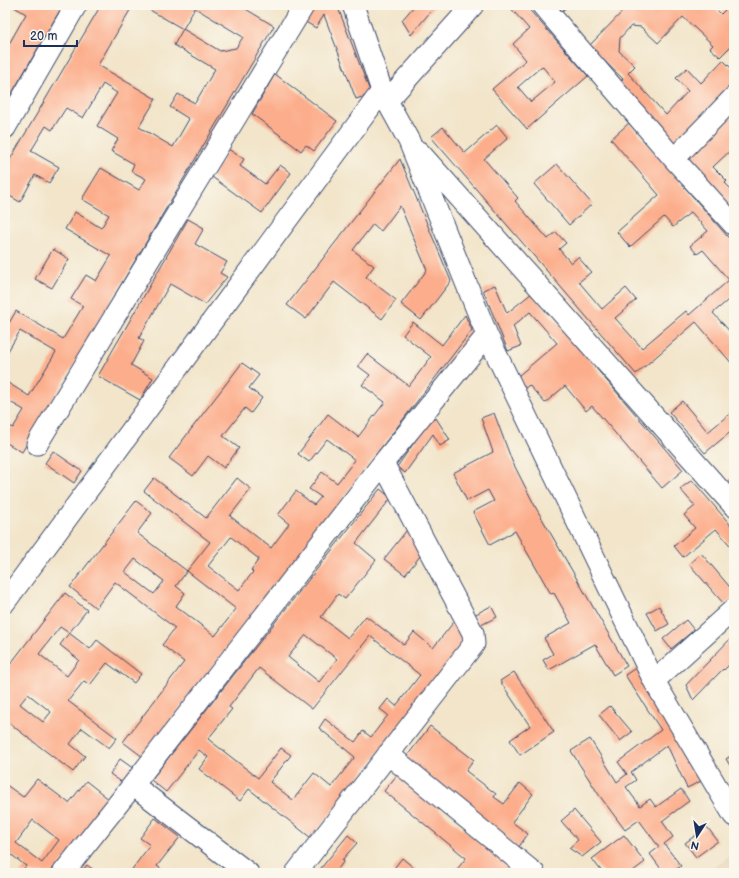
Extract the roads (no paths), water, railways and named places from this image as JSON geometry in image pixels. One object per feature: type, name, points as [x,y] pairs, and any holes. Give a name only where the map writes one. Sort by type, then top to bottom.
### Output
[{"type":"street","points":[[5,128],[76,5]]},
{"type":"street","points":[[37,444],[304,5]]},
{"type":"street","points":[[353,5],[385,96],[410,141],[487,335],[654,681],[734,816]]},
{"type":"street","points":[[5,602],[385,96],[473,5]]},
{"type":"street","points":[[542,5],[674,159],[734,225]]},
{"type":"street","points":[[674,159],[734,97]]},
{"type":"street","points":[[410,141],[734,506]]},
{"type":"street","points":[[64,873],[383,463],[487,335]]},
{"type":"street","points":[[296,873],[474,644],[473,632],[383,463]]},
{"type":"street","points":[[654,681],[734,609]]},
{"type":"street","points":[[388,754],[534,873]]},
{"type":"street","points":[[133,785],[248,873]]}]
